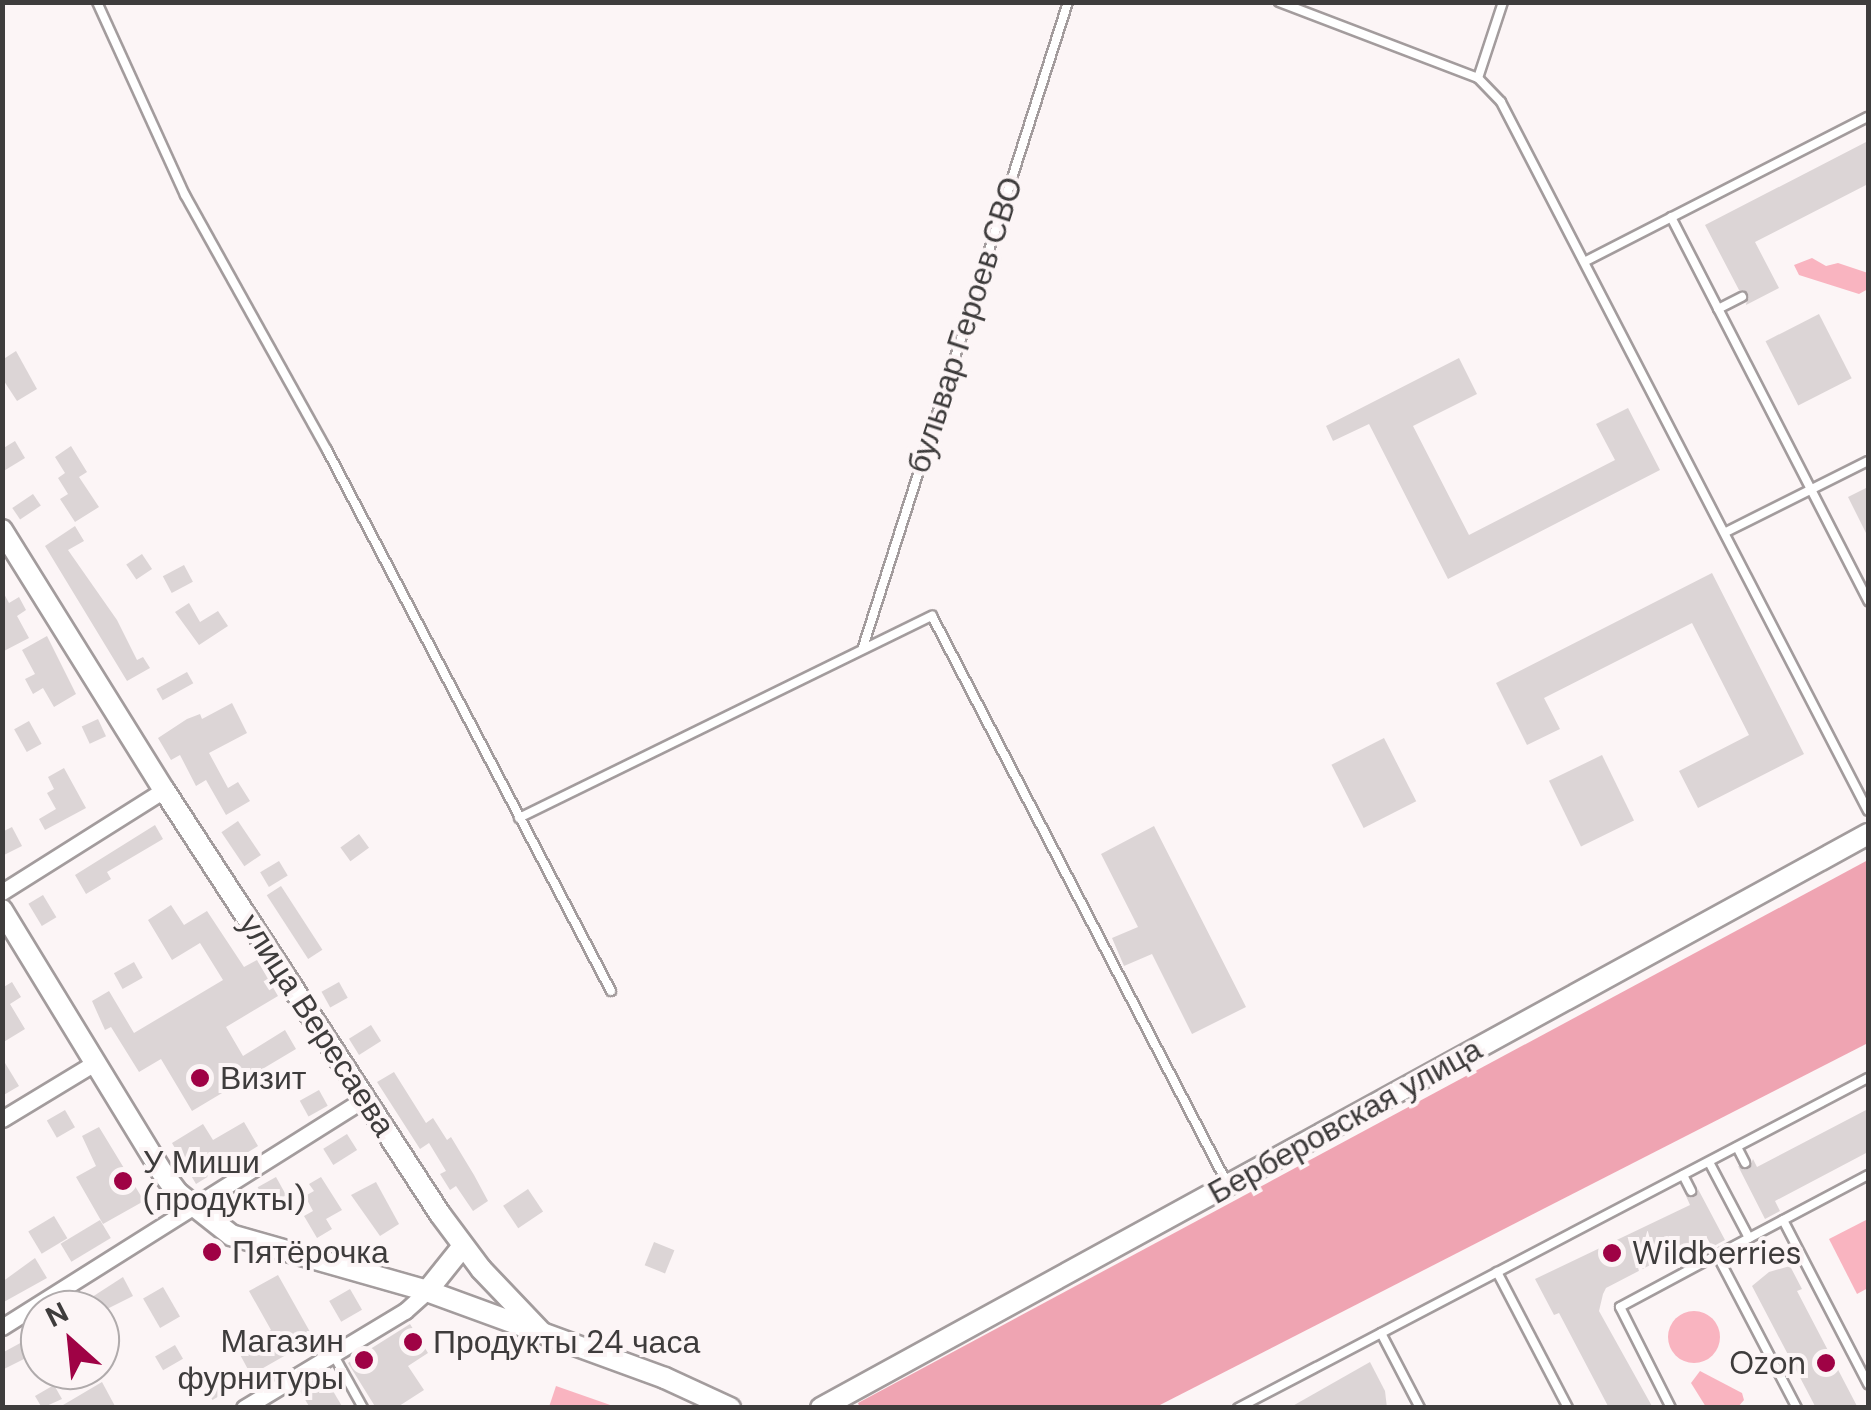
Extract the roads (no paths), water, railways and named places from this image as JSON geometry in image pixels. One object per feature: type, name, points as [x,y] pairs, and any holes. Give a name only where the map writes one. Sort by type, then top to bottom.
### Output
[{"type":"main road","name":"улица Вересаева","points":[[2,530],[164,790],[463,1246],[542,1333],[730,1408]]},
{"type":"main road","name":"Берберовская улица","points":[[821,1408],[1868,834]]},
{"type":"main road","points":[[2,910],[162,1172],[192,1205],[231,1235],[250,1244],[427,1291],[542,1333]]},
{"type":"main road","points":[[427,1291],[463,1246]]},
{"type":"street","points":[[2,892],[164,790]]},
{"type":"street","points":[[2,1120],[96,1062]]},
{"type":"street","points":[[2,1327],[364,1098]]},
{"type":"street","points":[[244,1408],[405,1311],[427,1291]]},
{"type":"lane","points":[[97,2],[185,195],[327,450],[611,991]]},
{"type":"lane","name":"бульвар Героев СВО","points":[[863,647],[1068,2]]},
{"type":"lane","points":[[1279,2],[1478,78],[1501,102],[1868,811]]},
{"type":"lane","points":[[1478,78],[1503,2]]},
{"type":"lane","points":[[1586,260],[1868,117]]},
{"type":"lane","points":[[1671,217],[1868,600]]},
{"type":"lane","points":[[1718,309],[1742,297]]},
{"type":"lane","points":[[1726,532],[1868,460]]},
{"type":"lane","points":[[520,818],[932,616],[1228,1185]]},
{"type":"lane","points":[[1860,794],[1868,788]]},
{"type":"lane","points":[[1238,1408],[1868,1078]]},
{"type":"lane","points":[[1737,1147],[1745,1162]]},
{"type":"lane","points":[[1708,1162],[1748,1238]]},
{"type":"lane","points":[[1683,1175],[1691,1191]]},
{"type":"lane","points":[[1671,1408],[1620,1307],[1868,1176]]},
{"type":"lane","points":[[1783,1220],[1868,1384]]},
{"type":"lane","points":[[1717,1254],[1797,1408]]},
{"type":"lane","points":[[1497,1272],[1568,1408]]},
{"type":"lane","points":[[1381,1333],[1420,1408]]},
{"type":"lane","points":[[332,1354],[363,1408]]},
{"type":"place","name":"Визит","points":[[200,1078]]},
{"type":"place","name":"У Миши (продукты)","points":[[123,1181]]},
{"type":"place","name":"Пятёрочка","points":[[212,1252]]},
{"type":"place","name":"Wildberries","points":[[1612,1253]]},
{"type":"place","name":"Продукты 24 часа","points":[[413,1342]]},
{"type":"place","name":"Магазин фурнитуры","points":[[364,1360]]},
{"type":"place","name":"Ozon","points":[[1826,1363]]}]
